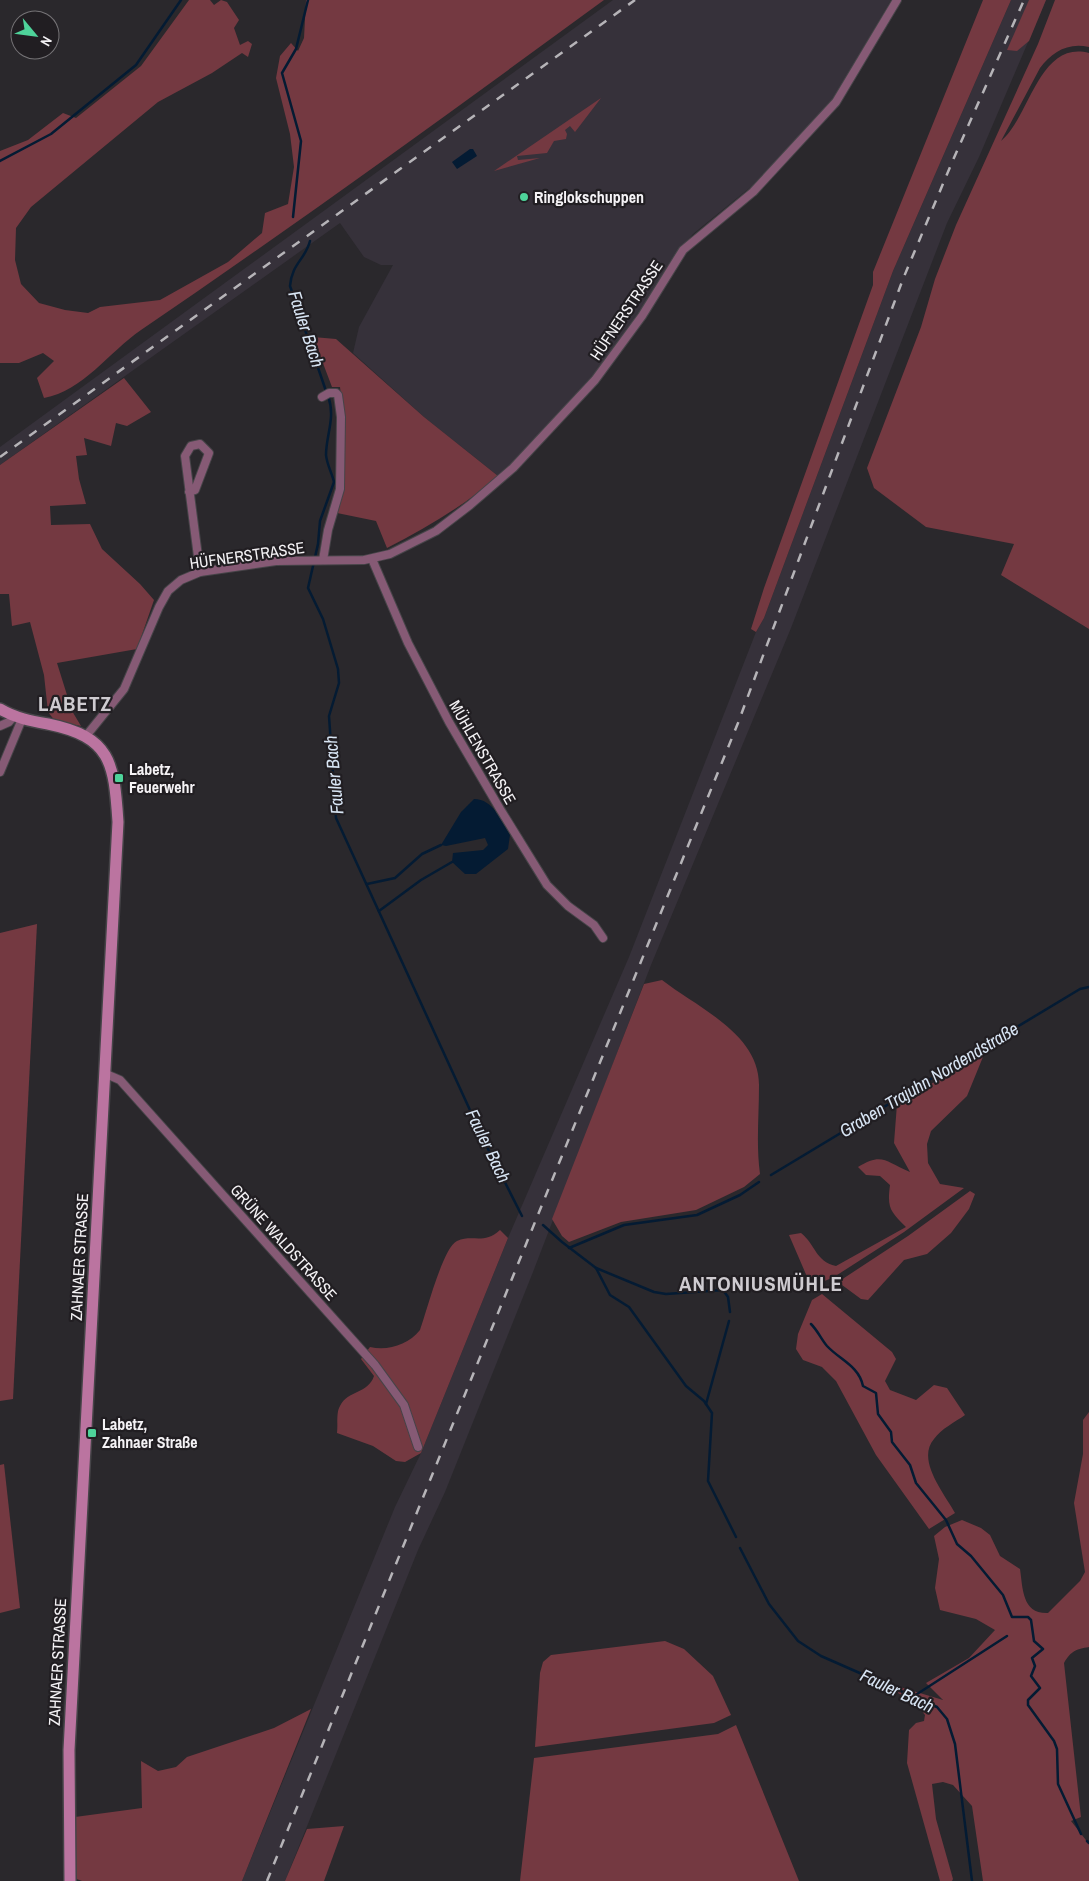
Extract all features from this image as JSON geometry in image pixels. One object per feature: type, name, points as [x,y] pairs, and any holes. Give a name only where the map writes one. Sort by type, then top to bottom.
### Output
[{"type":"main road","name":"ZAHNAER STRASSE","points":[[0,709],[18,718],[67,728],[86,736],[97,744],[107,760],[113,784],[118,822],[69,1750],[70,1881]]},
{"type":"street","name":"HÜFNERSTRASSE","points":[[86,736],[128,682],[163,599],[180,580],[200,572],[305,559],[372,559],[399,550],[441,527],[483,494],[547,433],[611,359],[642,316],[684,250],[752,192],[836,102],[897,0]]},
{"type":"street","name":"HÜFNERSTRASSE","points":[[321,560],[340,488],[341,449],[338,395],[336,392],[329,392],[322,397]]},
{"type":"street","points":[[190,492],[195,490],[209,453],[200,444],[191,446],[185,456],[200,572]]},
{"type":"street","name":"MÜHLENSTRASSE","points":[[372,559],[412,652],[448,722],[500,809],[552,892],[594,925],[603,938]]},
{"type":"street","points":[[0,726],[18,718]]},
{"type":"street","points":[[0,772],[18,718]]},
{"type":"street","name":"GRÜNE WALDSTRASSE","points":[[106,1074],[120,1080],[375,1365],[404,1405],[418,1447]]},
{"type":"shaded area","points":[[189,0],[210,0],[214,5],[221,0],[227,2],[239,20],[234,28],[240,45],[248,41],[252,44],[248,57],[242,53],[212,73],[158,102],[31,207],[16,228],[15,260],[21,284],[39,303],[65,310],[88,313],[100,307],[160,300],[228,262],[262,233],[265,213],[288,204],[294,167],[290,134],[276,78],[280,56],[291,43],[298,51],[304,38],[306,0],[604,0],[374,167],[141,330],[71,388],[44,398],[37,378],[54,361],[43,353],[19,363],[0,363],[0,151],[28,140],[63,113],[76,118],[141,66]]},
{"type":"shaded area","points":[[613,0],[891,0],[833,100],[752,186],[693,234],[670,262],[648,299],[600,367],[532,445],[498,476],[424,417],[353,353],[359,327],[393,265],[381,265],[364,257],[340,223],[0,465],[0,447]]},
{"type":"shaded area","points":[[983,0],[1011,0],[893,271],[764,618],[756,632],[751,629],[764,588],[873,285],[873,272]]},
{"type":"shaded area","points":[[1011,0],[1046,0],[979,157],[947,223],[791,628],[651,965],[533,1272],[445,1492],[418,1550],[285,1881],[242,1881],[395,1507],[421,1453],[508,1238],[629,957],[756,632],[764,618],[893,271]]},
{"type":"shaded area","points":[[1029,0],[1046,0],[1029,41],[1017,51],[1007,50]]},
{"type":"shaded area","points":[[1055,0],[1089,0],[1089,47],[1067,47],[1055,53],[1045,62],[1001,141],[1011,130],[1037,83],[1058,58],[1072,52],[1089,53],[1089,629],[1001,575],[1014,544],[926,527],[874,488],[867,468],[921,327],[935,279],[956,225],[1038,44]]},
{"type":"shaded area","points":[[601,98],[575,132],[570,126],[565,130],[567,134],[566,139],[554,141],[547,153],[517,156],[518,160],[540,158],[494,171]]},
{"type":"shaded area","points":[[313,337],[336,339],[424,417],[498,476],[444,516],[387,548],[376,521],[337,513],[343,413],[340,387],[332,387]]},
{"type":"shaded area","points":[[124,378],[151,412],[127,426],[116,423],[111,446],[84,438],[87,455],[76,456],[79,479],[86,504],[50,506],[51,525],[90,524],[102,549],[140,584],[154,600],[137,649],[57,663],[72,711],[81,726],[55,721],[48,712],[44,675],[30,622],[12,626],[9,594],[0,594],[0,465]]},
{"type":"shaded area","points":[[37,924],[13,1399],[0,1401],[0,933]]},
{"type":"shaded area","points":[[662,980],[724,1024],[749,1051],[757,1068],[759,1086],[758,1141],[760,1174],[744,1187],[696,1210],[621,1222],[569,1242],[562,1236],[552,1219],[644,984]]},
{"type":"shaded area","points":[[985,1052],[967,1096],[931,1131],[927,1144],[928,1163],[940,1184],[964,1188],[904,1232],[834,1277],[820,1283],[808,1279],[789,1235],[801,1233],[820,1257],[829,1264],[836,1266],[906,1227],[891,1209],[889,1199],[890,1185],[880,1176],[866,1175],[858,1167],[866,1162],[879,1159],[910,1172],[894,1143],[897,1104]]},
{"type":"shaded area","points":[[970,1191],[975,1194],[969,1209],[951,1233],[927,1254],[904,1260],[868,1300],[861,1299],[838,1282],[908,1236]]},
{"type":"shaded area","points":[[500,1230],[508,1238],[421,1453],[405,1462],[396,1461],[373,1446],[337,1433],[340,1406],[348,1397],[367,1386],[374,1376],[361,1359],[370,1347],[384,1348],[397,1346],[410,1340],[420,1330],[441,1268],[452,1246],[457,1241],[463,1239],[489,1237]]},
{"type":"shaded area","points":[[822,1294],[892,1352],[896,1359],[885,1381],[890,1390],[916,1400],[934,1385],[947,1388],[965,1415],[940,1432],[929,1447],[928,1457],[930,1466],[955,1513],[929,1529],[876,1455],[836,1381],[822,1367],[803,1360],[796,1349],[798,1334],[812,1300]]},
{"type":"shaded area","points":[[1089,1412],[1089,1647],[1074,1651],[1064,1663],[1081,1817],[1071,1821],[1089,1844],[1089,1881],[983,1881],[972,1806],[953,1785],[943,1782],[932,1784],[936,1819],[953,1879],[952,1881],[940,1881],[907,1763],[909,1730],[916,1723],[924,1721],[925,1715],[916,1704],[898,1693],[900,1687],[943,1700],[926,1683],[969,1658],[995,1630],[976,1619],[940,1610],[935,1588],[939,1559],[934,1536],[945,1527],[962,1520],[981,1528],[990,1535],[1000,1556],[1020,1569],[1023,1592],[1029,1605],[1039,1612],[1048,1613],[1080,1581],[1085,1572],[1074,1503],[1083,1454],[1083,1420]]},
{"type":"shaded area","points":[[4,1464],[20,1608],[0,1613],[0,1465]]},
{"type":"shaded area","points":[[665,1641],[684,1649],[713,1676],[731,1715],[714,1723],[535,1747],[540,1673],[543,1662],[551,1655]]},
{"type":"shaded area","points":[[311,1709],[242,1881],[82,1881],[74,1878],[72,1821],[75,1817],[142,1808],[141,1761],[158,1771],[176,1767],[187,1757],[274,1728]]},
{"type":"shaded area","points":[[736,1725],[799,1881],[520,1881],[534,1758],[718,1734]]},
{"type":"shaded area","points":[[344,1826],[324,1881],[285,1881],[307,1829]]},
{"type":"water","points":[[470,149],[473,149],[477,156],[457,169],[452,162]]},
{"type":"water","points":[[474,799],[481,800],[492,807],[510,835],[508,849],[476,874],[465,874],[452,862],[453,853],[483,850],[488,845],[485,838],[446,846],[441,845],[461,812]]},
{"type":"waterway","points":[[0,161],[51,134],[136,65],[181,0]]},
{"type":"waterway","name":"Fauler Bach","points":[[293,217],[301,141],[282,73],[296,49],[308,0]]},
{"type":"waterway","name":"Fauler Bach","points":[[310,241],[293,272],[290,286],[326,391]]},
{"type":"waterway","name":"Fauler Bach","points":[[328,396],[331,419],[326,455],[334,482],[320,521],[318,544],[308,588],[323,619],[338,669],[339,683],[329,716],[336,818],[486,1145],[522,1216]]},
{"type":"waterway","points":[[367,884],[395,878],[422,854],[441,845]]},
{"type":"waterway","points":[[379,911],[421,880],[452,862]]},
{"type":"waterway","name":"Graben Trajuhn Nordendstraße","points":[[771,1175],[1080,989],[1089,987]]},
{"type":"waterway","name":"Graben Trajuhn Nordendstraße","points":[[569,1248],[624,1225],[697,1215],[740,1195],[759,1182]]},
{"type":"waterway","name":"Fauler Bach","points":[[543,1225],[596,1268],[610,1295],[629,1307],[686,1386],[704,1401],[712,1413],[708,1481],[736,1537]]},
{"type":"waterway","points":[[596,1268],[654,1292],[666,1294],[723,1290],[728,1297],[730,1312]]},
{"type":"waterway","points":[[706,1404],[729,1321]]},
{"type":"waterway","points":[[811,1324],[827,1346],[858,1373],[863,1386],[876,1393],[878,1414],[891,1432],[892,1442],[910,1465],[916,1483],[946,1520],[957,1544],[971,1556],[1003,1595],[1012,1617],[1028,1617],[1031,1620],[1034,1641],[1043,1649],[1032,1658],[1035,1666],[1031,1676],[1040,1688],[1028,1700],[1028,1705],[1054,1741],[1057,1749],[1058,1784],[1081,1834]]},
{"type":"waterway","name":"Fauler Bach","points":[[740,1548],[769,1604],[798,1641],[821,1656],[937,1707],[947,1719],[955,1744],[972,1881]]},
{"type":"waterway","points":[[914,1696],[1007,1636]]},
{"type":"railway","points":[[0,457],[635,0]]},
{"type":"railway","points":[[267,1881],[738,723],[903,279],[1024,0]]},
{"type":"place","name":"Ringlokschuppen","points":[[524,197]]},
{"type":"place","name":"Labetz, Feuerwehr","points":[[119,778]]},
{"type":"place","name":"Labetz, Zahnaer Straße","points":[[92,1433]]},
{"type":"district","name":"LABETZ","points":[[75,704]]},
{"type":"district","name":"ANTONIUSMÜHLE","points":[[761,1284]]}]
